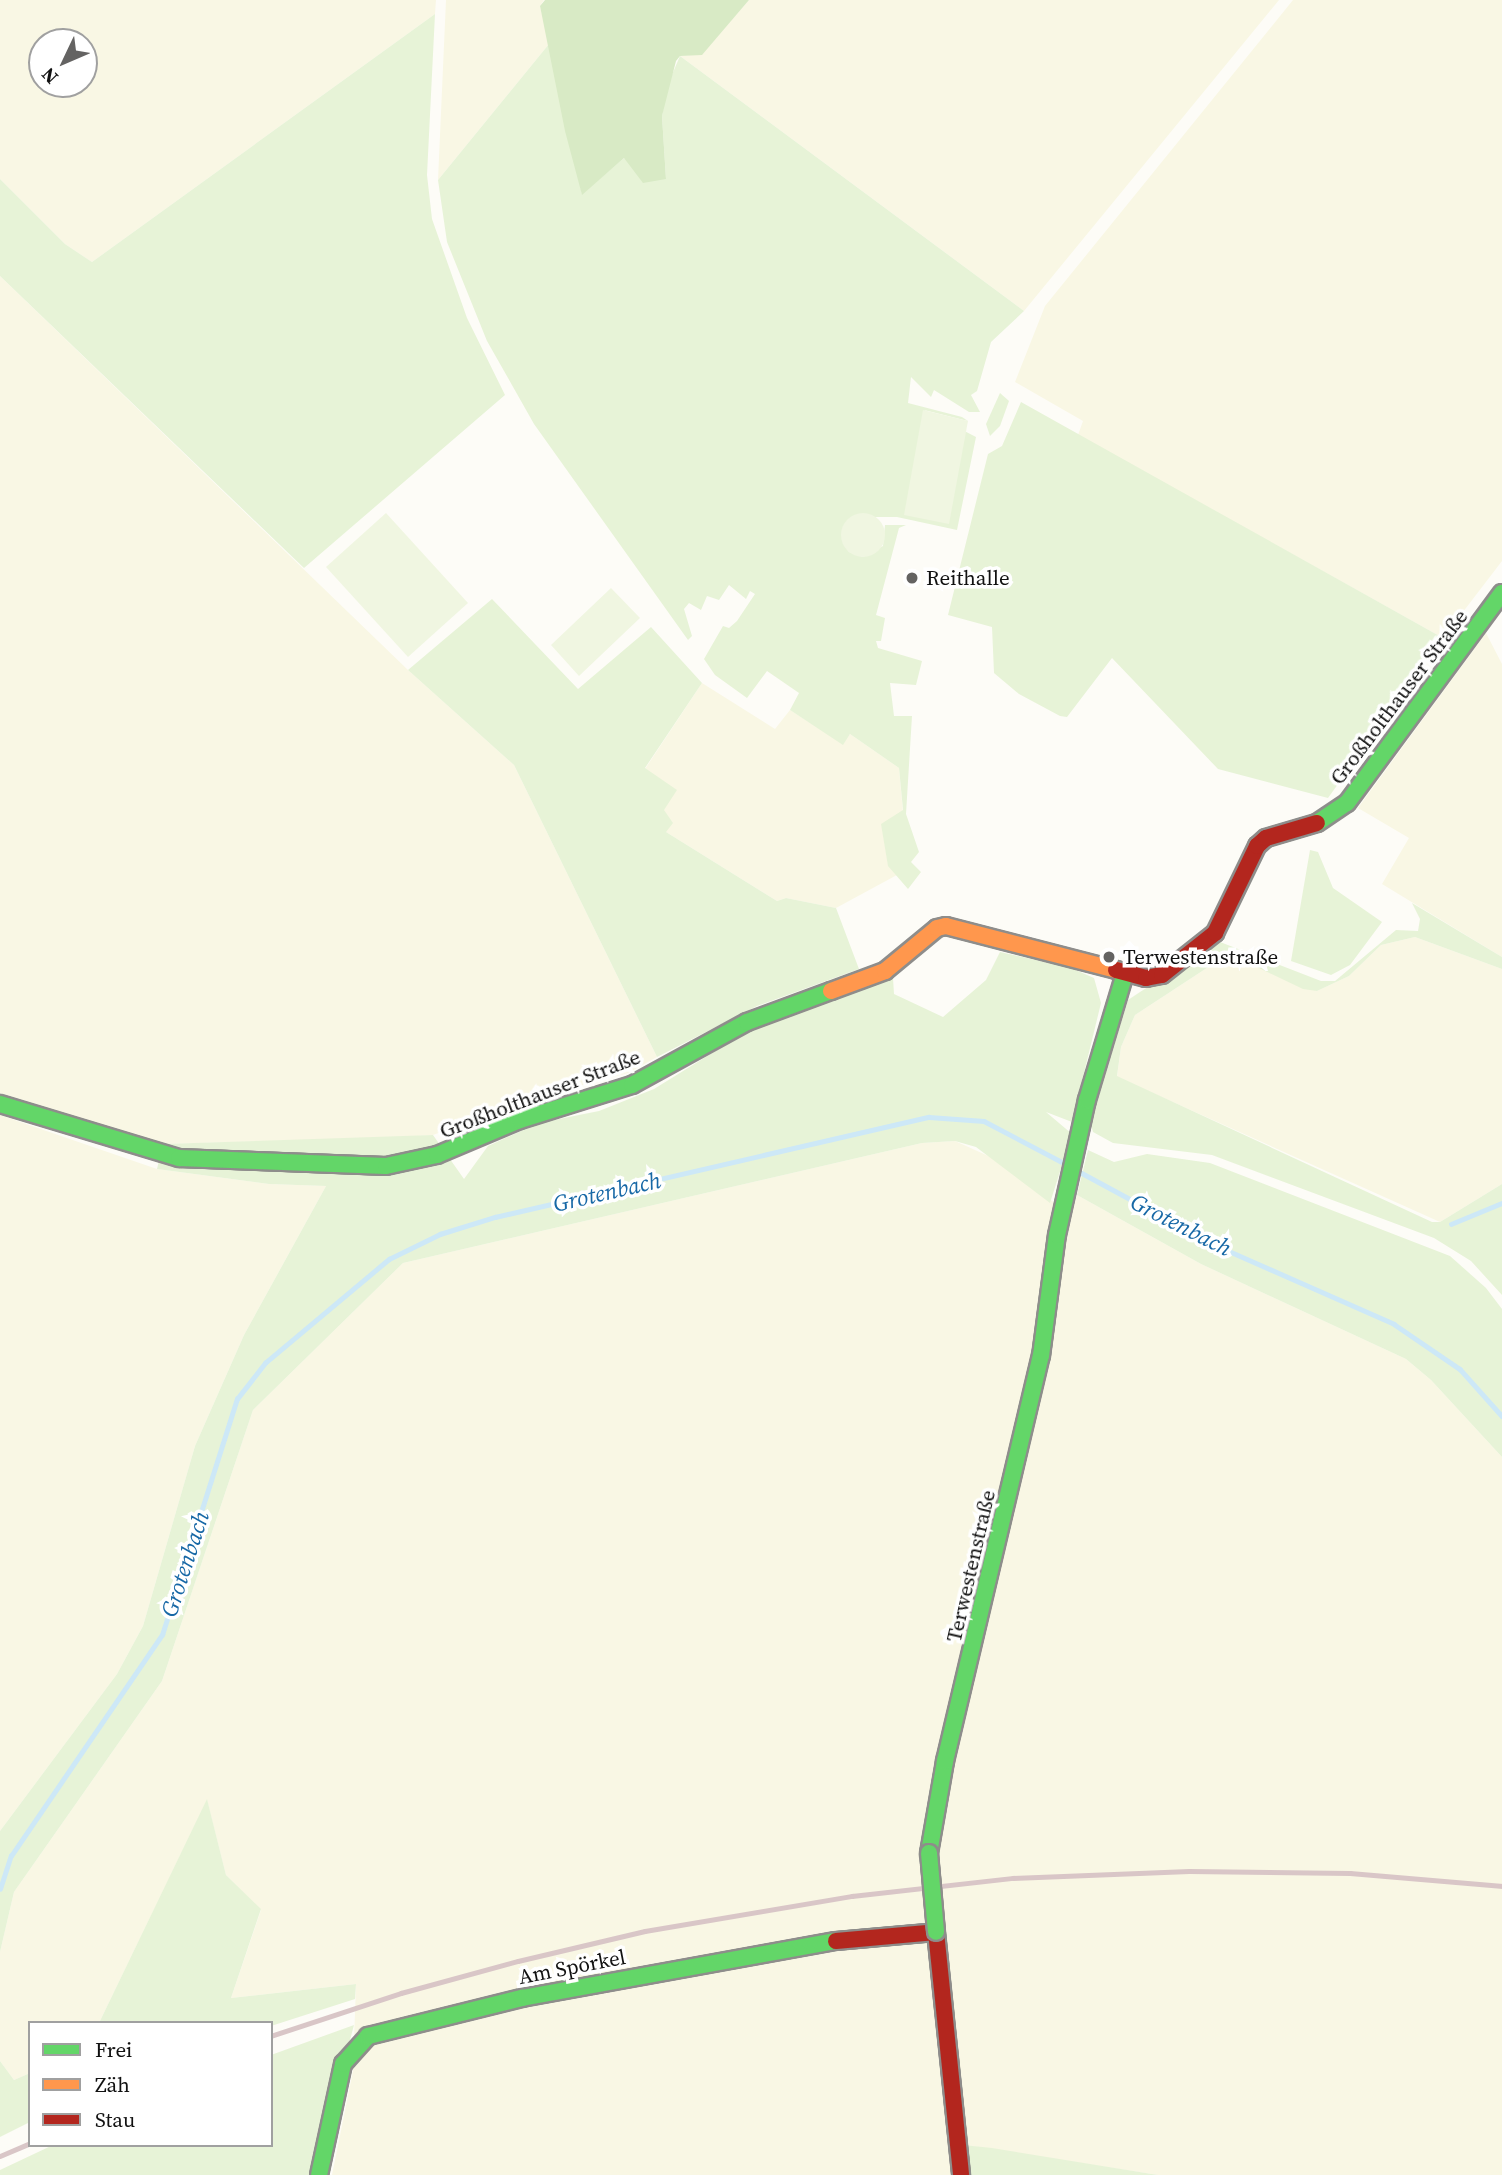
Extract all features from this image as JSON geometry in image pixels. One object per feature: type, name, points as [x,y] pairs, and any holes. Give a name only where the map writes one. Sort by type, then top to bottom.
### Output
[{"type":"street","name":"Großholthauser Straße","points":[[0,1104],[179,1158],[386,1166],[437,1155],[520,1120],[632,1085],[747,1022],[885,971],[937,928],[946,926],[1151,979],[1162,975],[1200,948],[1220,926],[1257,846],[1266,838],[1325,820],[1341,809],[1502,593]]},
{"type":"street","name":"Terwestenstraße","points":[[961,2175],[929,1853],[945,1761],[1041,1356],[1069,1183],[1098,1057],[1125,973]]},
{"type":"street","name":"Am Spörkel","points":[[319,2175],[343,2063],[368,2036],[523,1998],[668,1970],[851,1938],[936,1932]]},
{"type":"shaded area","points":[[0,0],[436,0],[435,14],[92,262],[65,244],[0,179]]},
{"type":"shaded area","points":[[446,0],[544,0],[540,6],[549,44],[438,180]]},
{"type":"shaded area","points":[[749,0],[1279,0],[1024,311],[680,56],[702,54]]},
{"type":"shaded area","points":[[1293,0],[1502,0],[1502,561],[1443,638],[1078,435],[1083,421],[1015,382],[1045,306]]},
{"type":"shaded area","points":[[0,276],[408,670],[514,765],[657,1057],[628,1073],[524,1101],[433,1135],[384,1138],[163,1144],[0,1093]]},
{"type":"shaded area","points":[[1486,633],[1502,664],[1502,957],[1382,884],[1409,838],[1358,808]]},
{"type":"shaded area","points":[[702,683],[775,729],[790,710],[843,744],[850,734],[899,768],[908,869],[836,908],[786,898],[777,901],[666,832],[664,810],[645,769]]},
{"type":"shaded area","points":[[1415,937],[1502,969],[1502,1184],[1440,1222],[1117,1077],[1121,1047],[1135,1015],[1216,962],[1242,960],[1317,991],[1349,976],[1381,945]]},
{"type":"shaded area","points":[[0,1115],[157,1169],[269,1184],[326,1186],[244,1335],[195,1446],[143,1626],[117,1674],[0,1831]]},
{"type":"shaded area","points":[[955,1141],[995,1159],[1071,1215],[1077,1195],[1201,1264],[1406,1359],[1431,1380],[1502,1457],[1502,2175],[1158,2175],[964,2145],[966,2175],[332,2175],[353,2071],[356,1984],[231,1998],[261,1910],[226,1875],[207,1800],[100,2021],[28,2021],[28,2074],[14,2080],[0,2061],[0,1952],[14,1892],[162,1681],[253,1410],[403,1263],[922,1143]]},
{"type":"green space","points":[[545,0],[749,0],[702,55],[680,56],[676,61],[662,116],[666,179],[643,183],[624,158],[582,195],[565,131],[540,6]]},
{"type":"green space","points":[[435,14],[427,175],[432,219],[467,318],[505,395],[304,568],[0,276],[0,179],[65,244],[92,262]]},
{"type":"green space","points":[[549,44],[582,194],[624,158],[666,179],[662,116],[668,84],[680,56],[1024,311],[991,342],[977,391],[971,395],[980,412],[969,412],[934,390],[931,397],[911,377],[908,403],[962,417],[968,421],[924,410],[976,437],[957,530],[897,517],[875,517],[842,540],[849,552],[863,557],[883,546],[885,525],[906,525],[899,528],[876,615],[885,618],[881,641],[876,641],[878,648],[922,661],[916,685],[890,683],[894,716],[912,716],[906,814],[919,852],[911,862],[921,872],[908,889],[888,866],[881,824],[903,810],[899,768],[850,734],[843,745],[790,710],[799,693],[767,671],[747,698],[715,675],[704,659],[723,626],[729,628],[737,621],[755,594],[750,591],[746,599],[729,585],[719,600],[707,596],[701,610],[689,603],[684,609],[692,636],[688,640],[534,424],[487,341],[447,242],[438,180]]},
{"type":"green space","points":[[1000,393],[1009,401],[1000,426],[990,436],[986,424]]},
{"type":"green space","points":[[1021,402],[1443,638],[1328,798],[1218,769],[1112,658],[1067,717],[1060,716],[1019,694],[994,673],[992,627],[948,615],[988,454],[1002,446]]},
{"type":"green space","points":[[923,410],[968,421],[949,524],[904,515]]},
{"type":"green space","points":[[386,513],[468,603],[408,657],[326,567]]},
{"type":"green space","points":[[863,513],[878,520],[885,535],[878,550],[863,557],[848,550],[841,535],[848,520]]},
{"type":"green space","points":[[611,588],[640,618],[579,676],[551,645]]},
{"type":"green space","points":[[492,599],[578,689],[651,627],[702,683],[645,768],[677,790],[664,810],[673,823],[666,832],[777,901],[786,898],[836,908],[859,969],[757,1006],[657,1057],[514,765],[408,670]]},
{"type":"green space","points":[[1310,850],[1318,852],[1333,888],[1382,922],[1350,965],[1331,975],[1291,961]]},
{"type":"green space","points":[[1412,903],[1502,957],[1502,969],[1415,937],[1381,945],[1349,976],[1317,991],[1303,989],[1242,960],[1216,962],[1135,1015],[1121,1047],[1117,1076],[1432,1222],[1440,1222],[1502,1184],[1502,1295],[1471,1261],[1434,1238],[1212,1155],[1113,1143],[1093,1132],[1090,1122],[1128,1000],[1220,942],[1321,981],[1335,981],[1396,930],[1418,931],[1420,919]]},
{"type":"green space","points":[[1000,952],[1071,968],[1094,978],[1101,1003],[1072,1122],[1046,1112],[1072,1134],[1050,1203],[976,1147],[955,1141],[922,1143],[403,1263],[253,1410],[162,1681],[14,1892],[0,1952],[0,1831],[117,1674],[143,1626],[195,1446],[244,1335],[326,1186],[269,1184],[157,1169],[163,1144],[433,1135],[464,1179],[488,1146],[539,1123],[599,1111],[654,1089],[743,1034],[893,978],[894,994],[943,1017],[986,980]]},
{"type":"green space","points":[[1088,1150],[1114,1162],[1147,1154],[1210,1163],[1450,1256],[1486,1288],[1502,1309],[1502,1457],[1431,1380],[1406,1359],[1201,1264],[1077,1195]]},
{"type":"green space","points":[[207,1799],[226,1875],[261,1909],[231,1998],[356,1984],[355,1999],[273,2025],[273,2021],[100,2021]]},
{"type":"green space","points":[[354,2025],[314,2175],[0,2175],[0,2170],[49,2147],[273,2147],[273,2054]]},
{"type":"green space","points":[[0,2061],[14,2080],[28,2074],[28,2123],[0,2137]]},
{"type":"green space","points":[[963,2145],[992,2148],[1158,2175],[966,2175]]},
{"type":"waterway","name":"Grotenbach","points":[[0,1889],[11,1856],[162,1635],[237,1399],[265,1363],[389,1259],[440,1234],[495,1217],[929,1117],[984,1121],[1066,1164]]},
{"type":"waterway","name":"Grotenbach","points":[[1080,1172],[1213,1244],[1394,1324],[1460,1369],[1502,1416]]},
{"type":"waterway","points":[[1451,1224],[1502,1203]]},
{"type":"railway","points":[[273,2035],[401,1993],[518,1961],[645,1931],[852,1896],[1013,1878],[1189,1871],[1350,1873],[1502,1886]]},
{"type":"railway","points":[[0,2156],[28,2144]]},
{"type":"traffic: fast","points":[[1317,823],[1347,803],[1502,593]]},
{"type":"traffic: fast","points":[[929,1853],[945,1761],[1041,1356],[1057,1235],[1087,1100],[1125,973]]},
{"type":"traffic: fast","points":[[0,1104],[179,1158],[386,1166],[437,1155],[520,1120],[632,1085],[747,1022],[831,991]]},
{"type":"traffic: fast","points":[[929,1853],[936,1932]]},
{"type":"traffic: fast","points":[[319,2175],[343,2064],[368,2036],[522,1998],[836,1941]]},
{"type":"traffic: slow","points":[[831,991],[885,971],[937,928],[946,926],[1116,970]]},
{"type":"traffic: jam","points":[[1116,970],[1146,978],[1162,975],[1215,933],[1257,846],[1266,838],[1317,823]]},
{"type":"traffic: jam","points":[[836,1941],[936,1932],[961,2175]]},
{"type":"place","name":"Reithalle","points":[[912,578]]},
{"type":"place","name":"Terwestenstraße","points":[[1109,957]]}]
